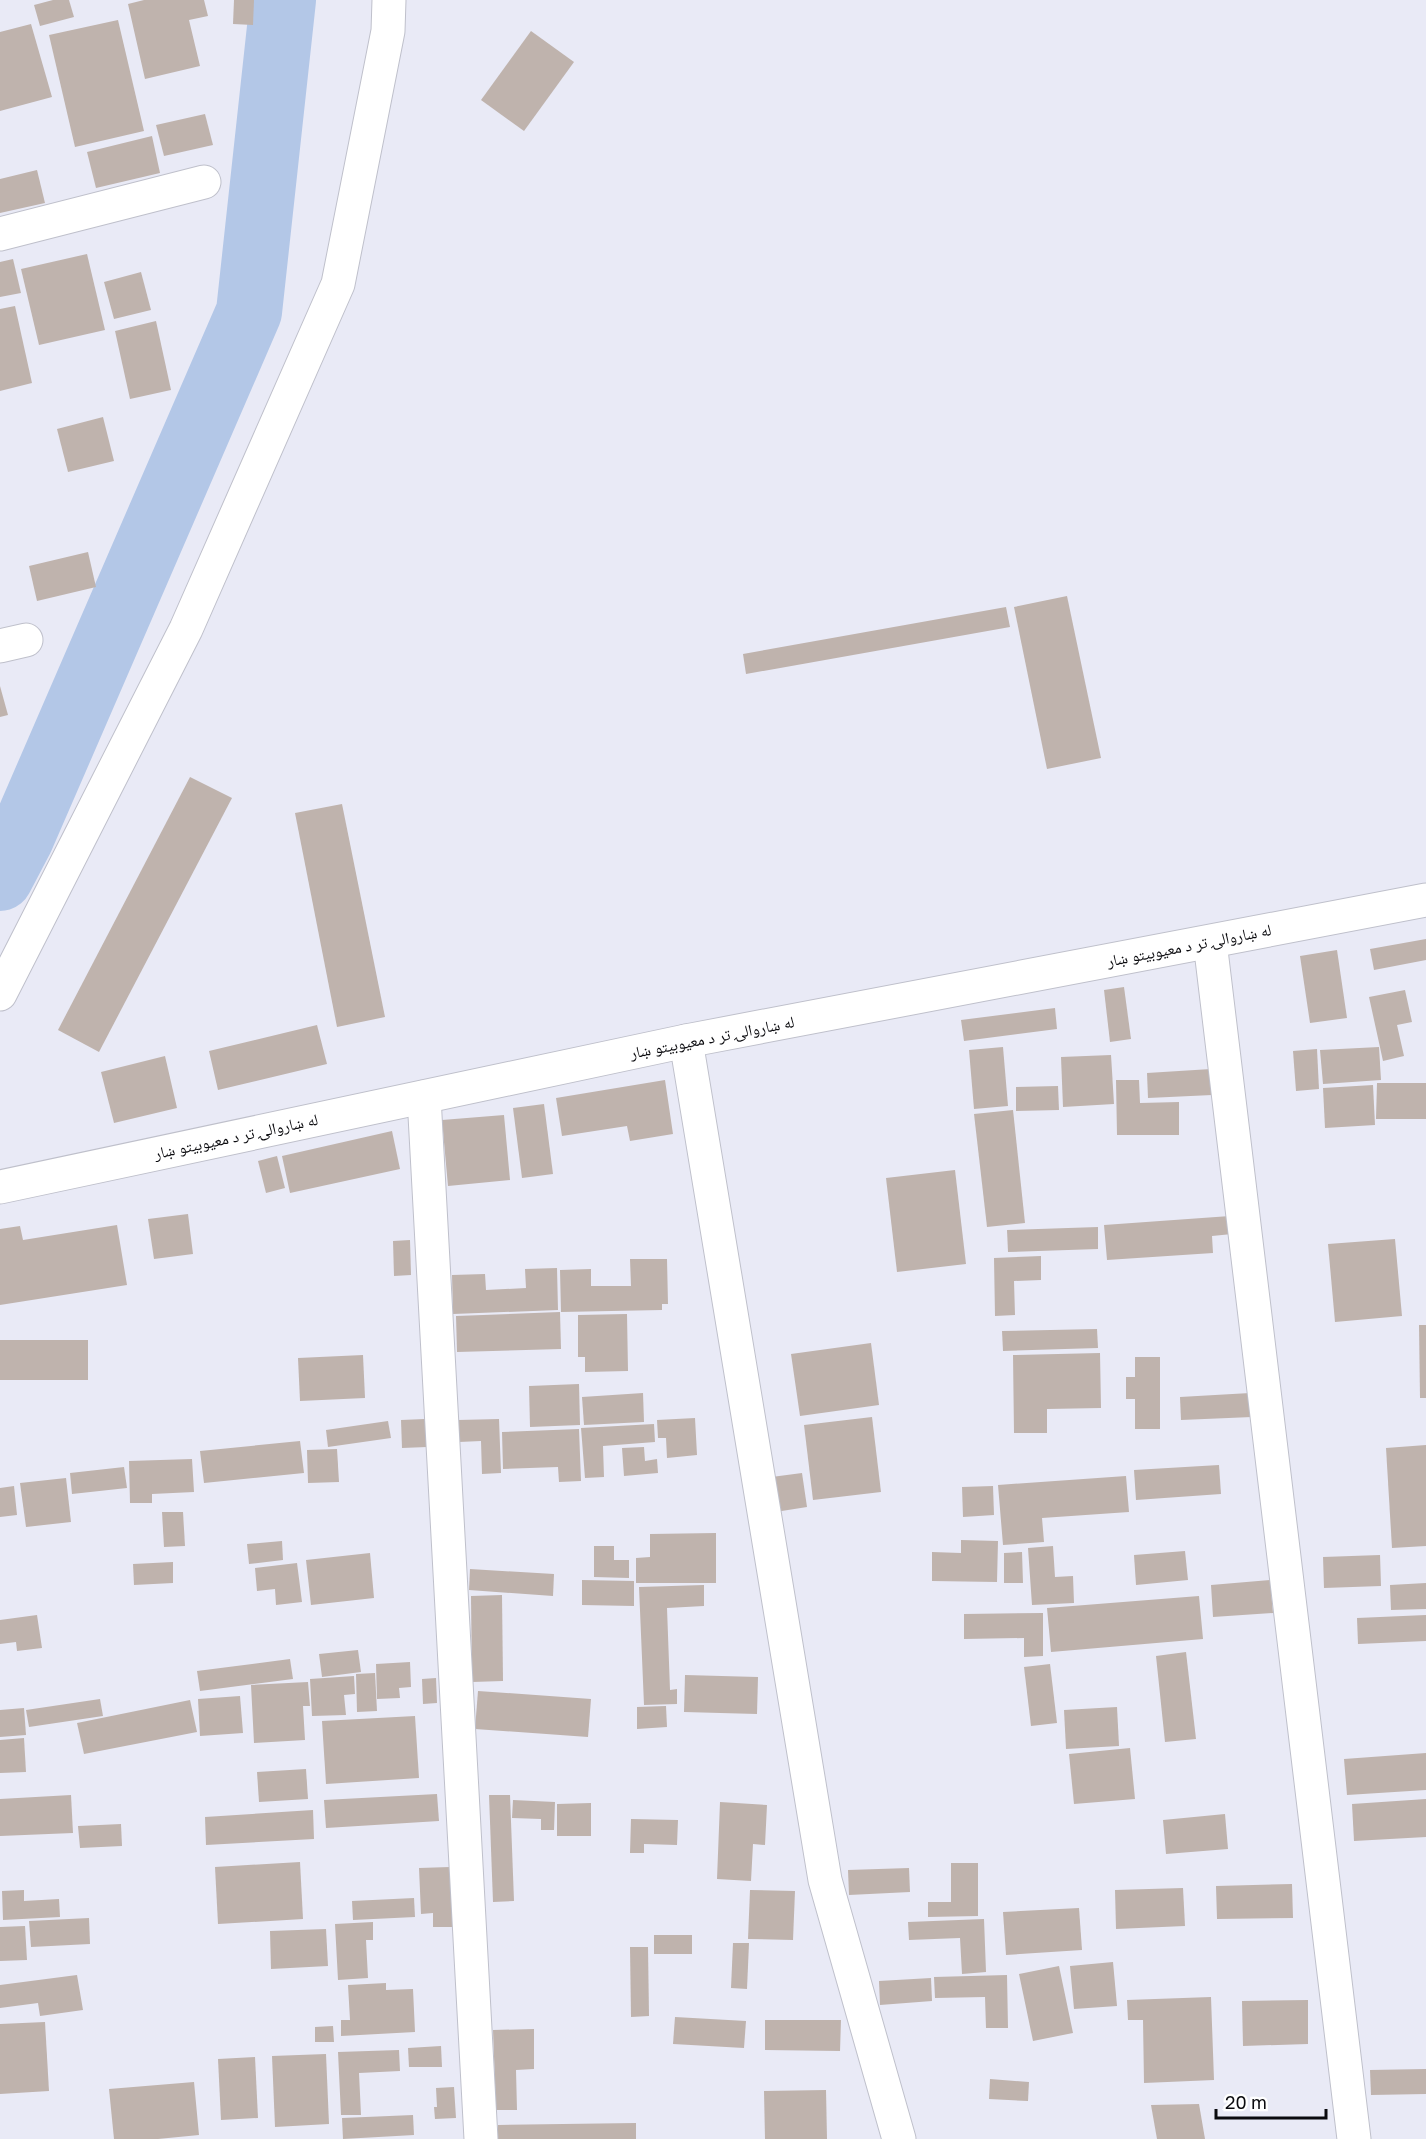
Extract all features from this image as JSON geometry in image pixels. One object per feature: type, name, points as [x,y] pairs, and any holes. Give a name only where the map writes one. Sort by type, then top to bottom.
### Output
[{"type":"street","points":[[0,994],[186,629],[338,284],[388,31],[388,0]]},
{"type":"street","points":[[0,234],[204,182]]},
{"type":"street","name":"له ښاروالۍ تر د معیوبیتو ښار","points":[[0,1186],[686,1041],[1426,900]]},
{"type":"street","points":[[1210,942],[1354,2139]]},
{"type":"street","points":[[686,1041],[825,1880],[899,2139]]},
{"type":"street","points":[[424,1096],[481,2139]]},
{"type":"building","points":[[53,0],[69,0],[74,17],[40,26],[34,5]]},
{"type":"building","points":[[144,0],[204,0],[208,16],[189,20],[200,66],[145,79],[128,4]]},
{"type":"building","points":[[234,0],[254,0],[253,25],[233,24]]},
{"type":"building","points":[[118,20],[144,131],[75,147],[49,35]]},
{"type":"building","points":[[31,24],[52,97],[0,111],[0,32]]},
{"type":"building","points":[[531,31],[574,62],[524,131],[481,100]]},
{"type":"building","points":[[205,114],[213,145],[164,156],[156,125]]},
{"type":"building","points":[[152,136],[160,173],[96,188],[87,152]]},
{"type":"building","points":[[37,170],[45,203],[0,213],[0,179]]},
{"type":"building","points":[[87,254],[105,330],[39,345],[21,269]]},
{"type":"building","points":[[13,259],[21,293],[0,297],[0,262]]},
{"type":"building","points":[[141,272],[151,310],[114,319],[104,282]]},
{"type":"building","points":[[15,306],[32,383],[0,391],[0,309]]},
{"type":"building","points":[[156,321],[171,390],[130,399],[115,331]]},
{"type":"building","points":[[103,417],[114,461],[68,472],[57,429]]},
{"type":"building","points":[[88,552],[96,587],[37,601],[29,566]]},
{"type":"building","points":[[1067,596],[1101,758],[1047,769],[1014,607]]},
{"type":"building","points":[[1006,607],[1010,627],[746,674],[743,654]]},
{"type":"building","points":[[0,686],[8,715],[0,717]]},
{"type":"building","points":[[190,777],[232,798],[99,1052],[58,1030]]},
{"type":"building","points":[[342,804],[385,1017],[337,1027],[295,813]]},
{"type":"building","points":[[1426,939],[1426,960],[1374,970],[1370,949]]},
{"type":"building","points":[[1337,950],[1347,1018],[1310,1023],[1300,956]]},
{"type":"building","points":[[1124,987],[1131,1039],[1110,1042],[1104,990]]},
{"type":"building","points":[[1405,990],[1412,1022],[1397,1025],[1404,1056],[1383,1061],[1369,997]]},
{"type":"building","points":[[1055,1008],[1057,1029],[964,1041],[961,1020]]},
{"type":"building","points":[[317,1025],[327,1064],[218,1090],[209,1051]]},
{"type":"building","points":[[1003,1047],[1008,1106],[974,1109],[969,1050]]},
{"type":"building","points":[[1379,1047],[1381,1080],[1323,1084],[1320,1050]]},
{"type":"building","points":[[1317,1049],[1319,1089],[1296,1091],[1293,1051]]},
{"type":"building","points":[[1111,1055],[1114,1104],[1063,1107],[1061,1057]]},
{"type":"building","points":[[165,1056],[177,1108],[114,1123],[101,1072]]},
{"type":"building","points":[[1211,1069],[1212,1095],[1148,1098],[1147,1073]]},
{"type":"building","points":[[665,1080],[673,1134],[630,1141],[627,1126],[562,1136],[556,1098]]},
{"type":"building","points":[[1116,1080],[1139,1080],[1140,1103],[1179,1102],[1179,1135],[1117,1135]]},
{"type":"building","points":[[1377,1083],[1426,1083],[1426,1119],[1376,1119]]},
{"type":"building","points":[[1373,1085],[1375,1125],[1325,1128],[1323,1088]]},
{"type":"building","points":[[1058,1086],[1059,1110],[1016,1111],[1016,1087]]},
{"type":"building","points":[[544,1104],[553,1174],[522,1178],[513,1108]]},
{"type":"building","points":[[1013,1110],[1025,1223],[987,1227],[974,1114]]},
{"type":"building","points":[[504,1115],[510,1180],[448,1186],[442,1120]]},
{"type":"building","points":[[392,1131],[400,1169],[290,1193],[282,1156]]},
{"type":"building","points":[[277,1156],[285,1188],[266,1193],[258,1161]]},
{"type":"building","points":[[955,1170],[966,1264],[897,1272],[886,1178]]},
{"type":"building","points":[[188,1214],[193,1254],[154,1259],[148,1219]]},
{"type":"building","points":[[1230,1216],[1232,1234],[1212,1236],[1213,1253],[1107,1260],[1104,1225]]},
{"type":"building","points":[[117,1225],[127,1285],[0,1305],[0,1229],[20,1226],[23,1240]]},
{"type":"building","points":[[1098,1227],[1098,1249],[1008,1252],[1007,1230]]},
{"type":"building","points":[[1395,1239],[1402,1316],[1335,1322],[1328,1244]]},
{"type":"building","points":[[410,1240],[411,1275],[394,1276],[393,1241]]},
{"type":"building","points":[[1041,1256],[1041,1280],[1014,1281],[1015,1315],[995,1316],[994,1258]]},
{"type":"building","points":[[630,1259],[667,1259],[668,1304],[662,1304],[662,1310],[561,1312],[560,1270],[591,1269],[591,1286],[631,1286]]},
{"type":"building","points":[[557,1268],[558,1310],[453,1314],[452,1275],[485,1274],[486,1290],[526,1288],[525,1269]]},
{"type":"building","points":[[560,1312],[561,1349],[457,1352],[456,1316]]},
{"type":"building","points":[[627,1314],[628,1371],[585,1372],[585,1357],[578,1357],[578,1315]]},
{"type":"building","points":[[1419,1325],[1426,1325],[1426,1398],[1420,1398]]},
{"type":"building","points":[[1097,1329],[1098,1348],[1003,1351],[1002,1331]]},
{"type":"building","points":[[0,1340],[88,1340],[88,1380],[0,1380]]},
{"type":"building","points":[[871,1343],[879,1405],[800,1416],[791,1354]]},
{"type":"building","points":[[1100,1353],[1101,1408],[1047,1409],[1047,1433],[1014,1433],[1013,1355]]},
{"type":"building","points":[[363,1355],[365,1398],[300,1401],[298,1358]]},
{"type":"building","points":[[1135,1357],[1160,1357],[1160,1429],[1135,1429],[1135,1399],[1126,1399],[1126,1377],[1135,1377]]},
{"type":"building","points":[[579,1384],[580,1425],[530,1427],[529,1386]]},
{"type":"building","points":[[643,1393],[644,1422],[584,1425],[582,1397]]},
{"type":"building","points":[[1250,1393],[1252,1417],[1181,1420],[1180,1397]]},
{"type":"building","points":[[872,1417],[881,1492],[813,1500],[804,1425]]},
{"type":"building","points":[[695,1418],[697,1455],[667,1458],[666,1438],[658,1438],[657,1420]]},
{"type":"building","points":[[425,1419],[427,1447],[402,1448],[401,1420]]},
{"type":"building","points":[[499,1419],[501,1473],[482,1474],[481,1441],[459,1442],[458,1420]]},
{"type":"building","points":[[388,1421],[391,1438],[328,1447],[326,1430]]},
{"type":"building","points":[[654,1424],[655,1442],[603,1446],[604,1477],[585,1478],[581,1428]]},
{"type":"building","points":[[579,1429],[581,1481],[559,1482],[558,1467],[503,1469],[502,1432]]},
{"type":"building","points":[[300,1441],[304,1473],[204,1483],[200,1451]]},
{"type":"building","points":[[1426,1445],[1426,1546],[1392,1548],[1386,1448]]},
{"type":"building","points":[[644,1447],[645,1461],[657,1459],[658,1473],[624,1476],[622,1448]]},
{"type":"building","points":[[337,1449],[339,1482],[308,1483],[307,1450]]},
{"type":"building","points":[[192,1459],[194,1492],[152,1494],[152,1503],[130,1503],[129,1461]]},
{"type":"building","points":[[1219,1465],[1221,1494],[1136,1500],[1134,1470]]},
{"type":"building","points":[[124,1467],[127,1488],[72,1494],[70,1473]]},
{"type":"building","points":[[802,1473],[807,1507],[769,1513],[764,1478]]},
{"type":"building","points":[[1126,1476],[1129,1512],[1042,1518],[1044,1542],[1003,1545],[998,1485]]},
{"type":"building","points":[[66,1478],[71,1522],[26,1527],[20,1483]]},
{"type":"building","points":[[14,1486],[17,1515],[0,1517],[0,1488]]},
{"type":"building","points":[[993,1486],[994,1515],[963,1517],[962,1487]]},
{"type":"building","points":[[162,1512],[183,1512],[185,1546],[164,1547]]},
{"type":"building","points":[[716,1533],[716,1583],[636,1583],[636,1558],[650,1557],[650,1534]]},
{"type":"building","points":[[961,1540],[998,1541],[997,1582],[932,1581],[932,1552],[961,1553]]},
{"type":"building","points":[[282,1541],[283,1560],[249,1564],[247,1544]]},
{"type":"building","points":[[594,1546],[614,1546],[614,1560],[629,1560],[629,1578],[594,1577]]},
{"type":"building","points":[[1053,1546],[1055,1577],[1073,1576],[1074,1603],[1032,1605],[1028,1548]]},
{"type":"building","points":[[1185,1551],[1188,1580],[1136,1585],[1134,1555]]},
{"type":"building","points":[[1022,1552],[1023,1583],[1004,1583],[1004,1553]]},
{"type":"building","points":[[370,1553],[374,1598],[311,1605],[306,1560]]},
{"type":"building","points":[[1380,1555],[1381,1586],[1324,1588],[1323,1557]]},
{"type":"building","points":[[173,1562],[173,1583],[134,1585],[133,1564]]},
{"type":"building","points":[[297,1563],[302,1602],[276,1605],[275,1589],[257,1591],[255,1568]]},
{"type":"building","points":[[470,1569],[554,1574],[553,1596],[469,1590]]},
{"type":"building","points":[[582,1580],[634,1581],[634,1606],[582,1605]]},
{"type":"building","points":[[1270,1580],[1273,1613],[1213,1617],[1211,1585]]},
{"type":"building","points":[[1426,1583],[1426,1609],[1391,1610],[1390,1585]]},
{"type":"building","points":[[704,1585],[704,1606],[667,1608],[670,1690],[677,1689],[677,1704],[644,1705],[639,1587]]},
{"type":"building","points":[[502,1595],[503,1681],[472,1682],[471,1596]]},
{"type":"building","points":[[1199,1596],[1203,1639],[1051,1652],[1047,1608]]},
{"type":"building","points":[[1043,1613],[1043,1656],[1024,1657],[1024,1638],[964,1639],[964,1614]]},
{"type":"building","points":[[37,1615],[42,1648],[17,1651],[16,1642],[0,1644],[0,1620]]},
{"type":"building","points":[[1426,1615],[1426,1641],[1358,1644],[1357,1618]]},
{"type":"building","points":[[358,1650],[361,1672],[322,1677],[319,1654]]},
{"type":"building","points":[[1186,1652],[1196,1739],[1165,1742],[1156,1656]]},
{"type":"building","points":[[290,1659],[293,1679],[200,1691],[197,1671]]},
{"type":"building","points":[[410,1662],[411,1687],[399,1688],[400,1698],[377,1699],[376,1664]]},
{"type":"building","points":[[1050,1664],[1057,1723],[1031,1726],[1024,1667]]},
{"type":"building","points":[[375,1673],[377,1711],[357,1712],[356,1674]]},
{"type":"building","points":[[685,1675],[758,1677],[757,1714],[684,1712]]},
{"type":"building","points":[[354,1676],[355,1694],[344,1695],[346,1715],[312,1716],[310,1679]]},
{"type":"building","points":[[436,1678],[437,1703],[423,1704],[422,1679]]},
{"type":"building","points":[[308,1682],[310,1706],[303,1706],[305,1740],[254,1743],[251,1685]]},
{"type":"building","points":[[478,1691],[591,1699],[588,1737],[475,1729]]},
{"type":"building","points":[[240,1696],[243,1733],[200,1736],[198,1699]]},
{"type":"building","points":[[100,1699],[103,1716],[29,1727],[26,1710]]},
{"type":"building","points":[[190,1700],[197,1732],[84,1754],[77,1723]]},
{"type":"building","points":[[666,1706],[667,1727],[637,1729],[637,1707]]},
{"type":"building","points":[[1117,1707],[1119,1746],[1066,1749],[1064,1710]]},
{"type":"building","points":[[24,1708],[26,1735],[0,1737],[0,1710]]},
{"type":"building","points":[[415,1716],[419,1778],[326,1784],[322,1721]]},
{"type":"building","points":[[24,1738],[26,1772],[0,1773],[0,1740]]},
{"type":"building","points":[[1130,1748],[1135,1799],[1074,1804],[1069,1754]]},
{"type":"building","points":[[1426,1753],[1426,1790],[1347,1795],[1344,1759]]},
{"type":"building","points":[[306,1769],[308,1799],[259,1802],[257,1772]]},
{"type":"building","points":[[437,1794],[439,1821],[326,1828],[324,1800]]},
{"type":"building","points":[[71,1795],[73,1833],[0,1836],[0,1799]]},
{"type":"building","points":[[489,1795],[510,1795],[514,1901],[493,1902]]},
{"type":"building","points":[[1426,1799],[1426,1837],[1354,1841],[1352,1804]]},
{"type":"building","points":[[513,1800],[555,1802],[554,1830],[541,1830],[541,1819],[512,1818]]},
{"type":"building","points":[[720,1802],[767,1805],[765,1845],[753,1844],[751,1881],[717,1879]]},
{"type":"building","points":[[591,1803],[591,1836],[557,1836],[557,1804]]},
{"type":"building","points":[[313,1810],[314,1839],[206,1845],[205,1817]]},
{"type":"building","points":[[1225,1814],[1228,1849],[1166,1854],[1163,1820]]},
{"type":"building","points":[[631,1819],[678,1820],[677,1845],[644,1844],[644,1853],[630,1853]]},
{"type":"building","points":[[121,1824],[122,1846],[80,1848],[78,1826]]},
{"type":"building","points":[[300,1862],[303,1919],[218,1924],[215,1867]]},
{"type":"building","points":[[951,1863],[978,1863],[978,1916],[928,1917],[928,1902],[951,1902]]},
{"type":"building","points":[[450,1867],[453,1927],[433,1927],[433,1913],[421,1914],[419,1868]]},
{"type":"building","points":[[909,1868],[910,1892],[849,1895],[848,1870]]},
{"type":"building","points":[[1292,1884],[1293,1918],[1217,1919],[1216,1886]]},
{"type":"building","points":[[1183,1888],[1185,1926],[1116,1929],[1115,1890]]},
{"type":"building","points":[[24,1890],[24,1901],[59,1899],[60,1917],[3,1920],[2,1891]]},
{"type":"building","points":[[750,1890],[795,1891],[793,1940],[748,1939]]},
{"type":"building","points":[[414,1898],[415,1917],[353,1920],[352,1901]]},
{"type":"building","points":[[1079,1908],[1082,1950],[1006,1955],[1003,1912]]},
{"type":"building","points":[[89,1918],[90,1944],[31,1947],[29,1921]]},
{"type":"building","points":[[984,1919],[986,1972],[962,1974],[960,1938],[909,1940],[908,1922]]},
{"type":"building","points":[[373,1922],[373,1940],[366,1940],[368,1978],[338,1980],[335,1924]]},
{"type":"building","points":[[25,1926],[27,1960],[0,1961],[0,1927]]},
{"type":"building","points":[[326,1929],[328,1966],[271,1969],[270,1931]]},
{"type":"building","points":[[654,1935],[692,1935],[692,1954],[654,1954]]},
{"type":"building","points":[[733,1943],[749,1943],[747,1989],[731,1988]]},
{"type":"building","points":[[630,1947],[648,1947],[649,2016],[631,2017]]},
{"type":"building","points":[[1113,1962],[1117,2006],[1074,2009],[1070,1966]]},
{"type":"building","points":[[1059,1966],[1073,2033],[1033,2041],[1019,1974]]},
{"type":"building","points":[[77,1975],[83,2010],[40,2016],[38,2003],[0,2008],[0,1985]]},
{"type":"building","points":[[1007,1975],[1008,2028],[986,2028],[985,1997],[935,1998],[934,1977]]},
{"type":"building","points":[[931,1978],[932,2001],[880,2005],[879,1981]]},
{"type":"building","points":[[386,1983],[386,1990],[413,1989],[415,2032],[341,2036],[341,2020],[350,2020],[348,1985]]},
{"type":"building","points":[[1211,1997],[1214,2080],[1144,2083],[1143,2020],[1128,2020],[1127,2000]]},
{"type":"building","points":[[1308,2000],[1308,2044],[1243,2046],[1242,2001]]},
{"type":"building","points":[[675,2017],[746,2021],[744,2048],[673,2044]]},
{"type":"building","points":[[765,2020],[841,2020],[840,2051],[765,2050]]},
{"type":"building","points":[[45,2022],[49,2091],[0,2094],[0,2024]]},
{"type":"building","points":[[333,2026],[334,2042],[315,2042],[315,2027]]},
{"type":"building","points":[[534,2029],[534,2069],[516,2070],[517,2110],[496,2110],[493,2030]]},
{"type":"building","points":[[441,2046],[442,2067],[409,2067],[408,2048]]},
{"type":"building","points":[[399,2050],[400,2071],[359,2073],[361,2115],[341,2115],[338,2052]]},
{"type":"building","points":[[326,2054],[329,2124],[275,2127],[272,2056]]},
{"type":"building","points":[[255,2057],[258,2118],[221,2120],[218,2059]]},
{"type":"building","points":[[1426,2069],[1426,2094],[1371,2095],[1370,2070]]},
{"type":"building","points":[[990,2079],[1029,2082],[1028,2101],[989,2099]]},
{"type":"building","points":[[194,2082],[199,2135],[158,2139],[114,2139],[109,2089]]},
{"type":"building","points":[[454,2087],[456,2118],[435,2119],[436,2088]]},
{"type":"building","points":[[826,2090],[827,2139],[765,2139],[764,2091]]},
{"type":"building","points":[[1199,2104],[1205,2139],[1157,2139],[1151,2105]]},
{"type":"building","points":[[413,2115],[414,2135],[343,2139],[342,2118]]},
{"type":"building","points":[[636,2123],[636,2139],[498,2139],[498,2125]]},
{"type":"waterway","points":[[0,878],[21,838],[249,312],[283,0]]}]
